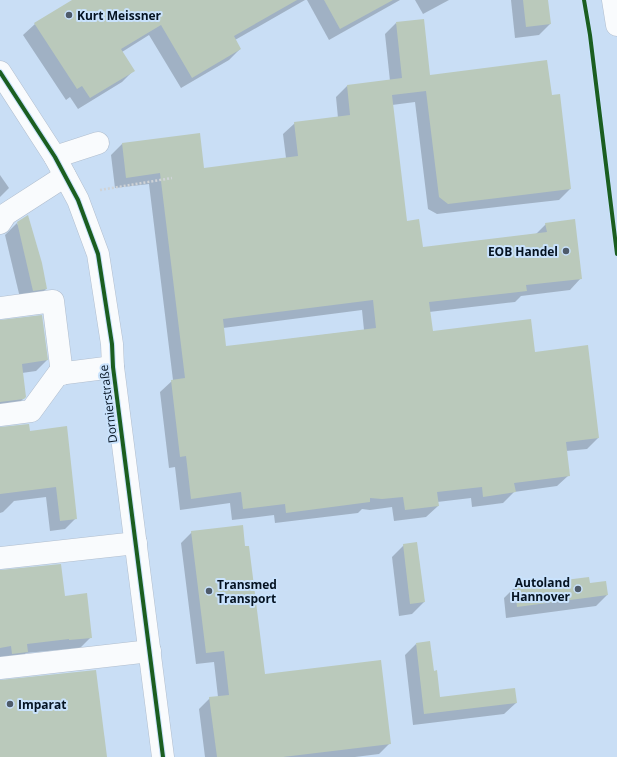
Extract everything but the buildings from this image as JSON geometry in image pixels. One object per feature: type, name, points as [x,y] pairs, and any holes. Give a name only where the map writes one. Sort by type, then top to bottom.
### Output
[{"type":"street","points":[[613,0],[617,25]]},
{"type":"street","name":"Dornierstraße","points":[[0,72],[60,167],[78,200],[98,254],[112,344],[113,367],[163,757]]},
{"type":"street","points":[[0,223],[6,214],[60,167],[98,143]]},
{"type":"street","points":[[0,308],[53,301],[62,374]]},
{"type":"street","points":[[0,415],[31,412],[58,374],[113,367]]},
{"type":"street","points":[[0,558],[136,543]]},
{"type":"street","points":[[0,668],[150,651]]},
{"type":"path","points":[[100,190],[172,178]]},
{"type":"shaded area","points":[[0,0],[617,0],[617,757],[0,757]]},
{"type":"cycle path","points":[[584,0],[590,35],[617,254]]},
{"type":"cycle path","points":[[0,72],[55,157],[78,200],[98,254],[112,344],[113,367],[163,757]]},
{"type":"place","name":"Kurt Meissner","points":[[69,15]]},
{"type":"place","name":"EOB Handel","points":[[566,251]]},
{"type":"place","name":"Autoland Hannover","points":[[578,589]]},
{"type":"place","name":"Transmed Transport","points":[[209,591]]},
{"type":"place","name":"Imparat","points":[[10,704]]}]
